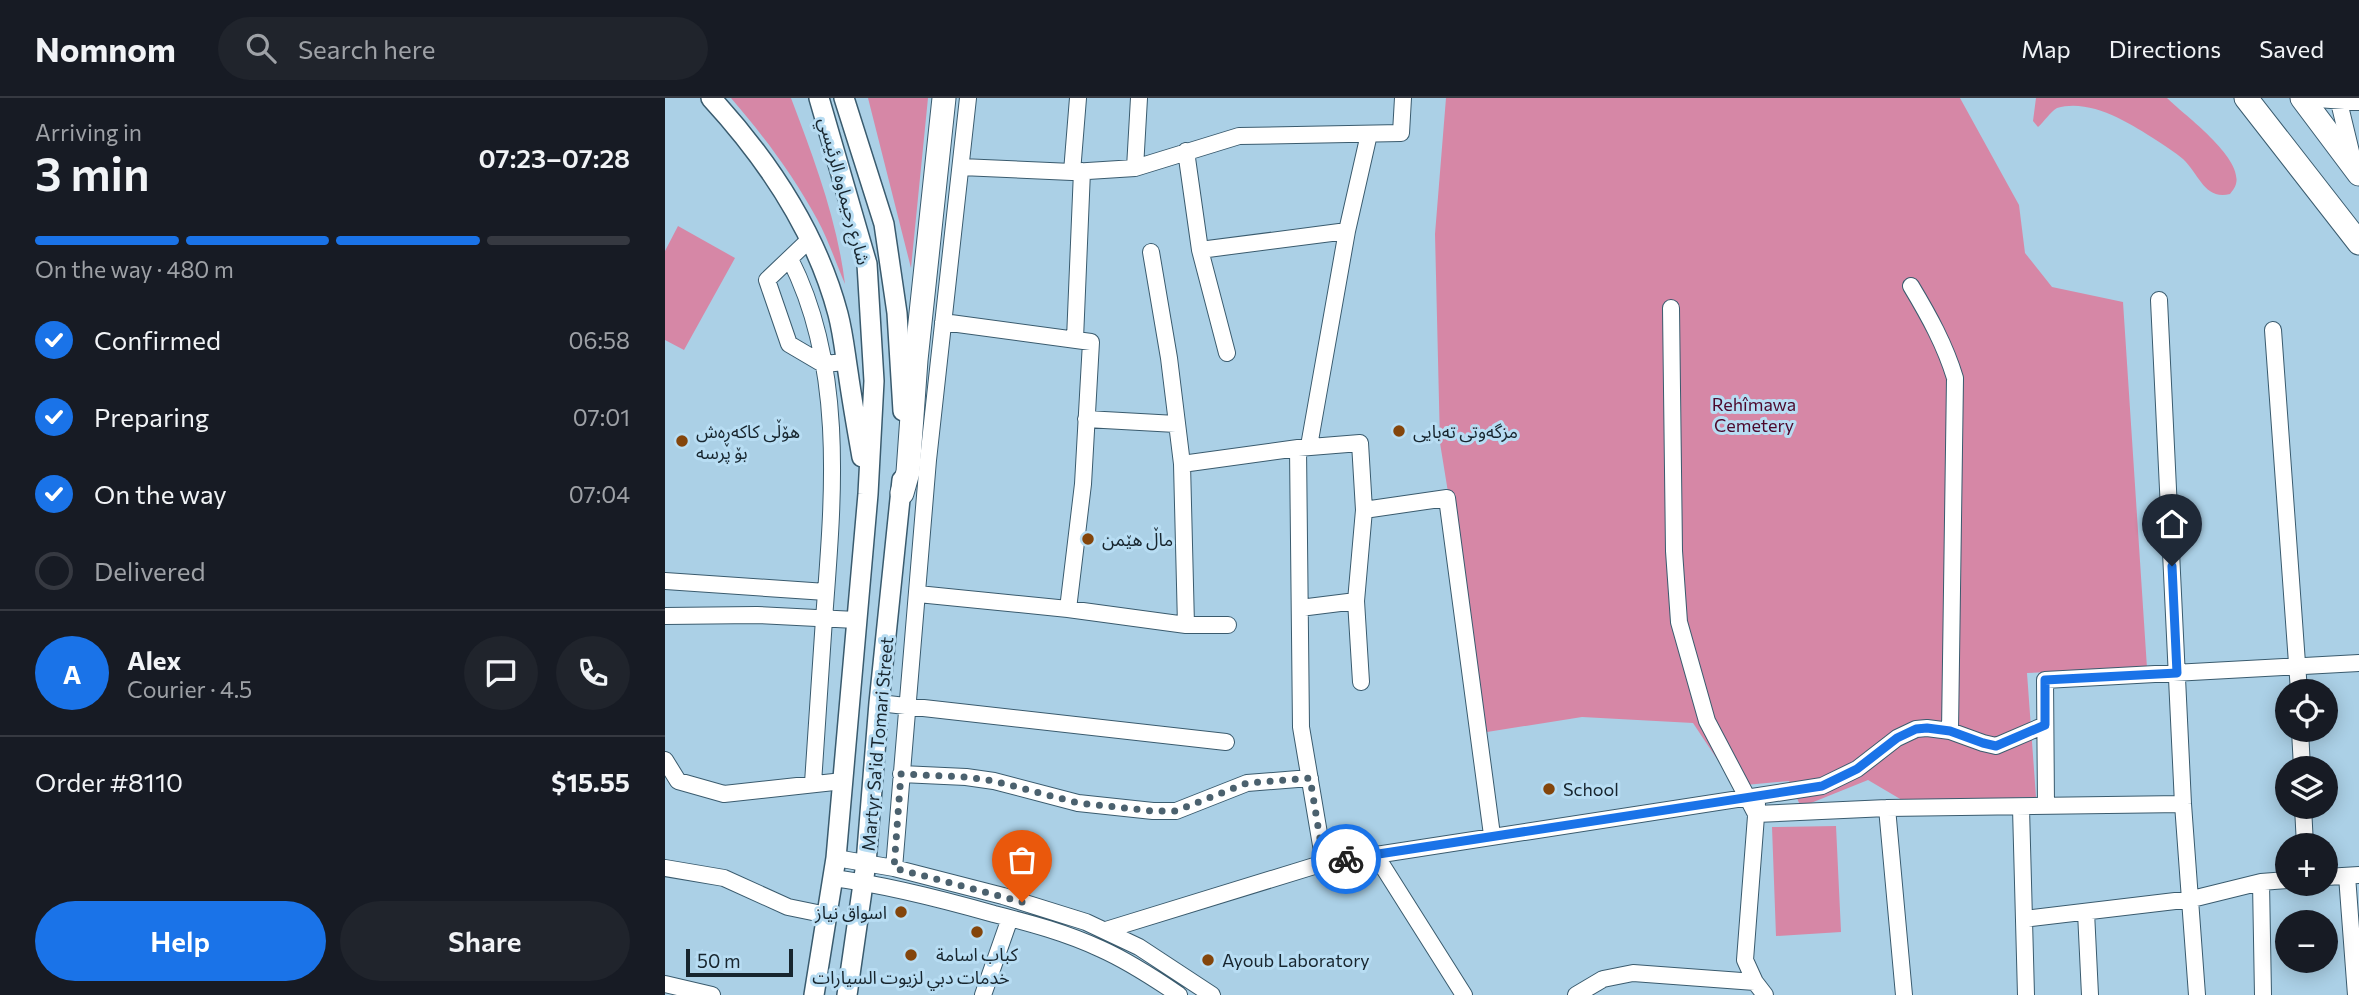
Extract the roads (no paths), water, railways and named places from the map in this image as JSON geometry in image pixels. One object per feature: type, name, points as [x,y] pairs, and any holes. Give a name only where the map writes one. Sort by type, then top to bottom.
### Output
[{"type":"highway","points":[[902,493],[908,472],[916,360],[944,98]]},
{"type":"highway","points":[[2246,98],[2359,243]]},
{"type":"highway","points":[[2303,98],[2357,172]]},
{"type":"main road","points":[[712,98],[759,153],[779,183],[810,239],[832,294],[839,317],[868,494]]},
{"type":"main road","name":"شارع رحيماوه الرئيسي","points":[[819,98],[867,264],[874,381],[868,494]]},
{"type":"main road","name":"شارع رحيماوه الرئيسي","points":[[844,98],[884,224],[897,313],[903,392],[902,493]]},
{"type":"main road","name":"Martyr Sa'id Tomari Street","points":[[847,995],[865,873],[879,703],[902,493]]},
{"type":"main road","name":"Martyr Sa'id Tomari Street","points":[[814,995],[834,868],[868,494]]},
{"type":"street","points":[[894,868],[928,460],[968,98]]},
{"type":"street","points":[[1075,339],[1078,98]]},
{"type":"street","points":[[1135,168],[1139,98]]},
{"type":"street","points":[[961,167],[1077,172],[1135,168],[1239,136],[1401,133],[1403,98]]},
{"type":"street","points":[[2303,98],[2359,102]]},
{"type":"street","points":[[2338,100],[2357,172]]},
{"type":"street","points":[[1324,863],[1300,727],[1304,447],[1369,134]]},
{"type":"street","points":[[1186,151],[1200,250],[1227,353]]},
{"type":"street","points":[[1200,250],[1347,231]]},
{"type":"street","points":[[810,239],[767,280],[789,344],[823,364],[846,362]]},
{"type":"street","points":[[1151,252],[1169,358],[1182,464],[1186,625]]},
{"type":"street","points":[[790,258],[806,292],[816,323],[830,433],[832,498],[813,783]]},
{"type":"street","points":[[1912,286],[1937,330],[1949,356],[1955,378],[1950,731]]},
{"type":"street","points":[[2159,300],[2183,804],[2197,995]]},
{"type":"street","points":[[1671,308],[1674,551],[1679,622],[1707,721],[1753,798],[1756,814],[1745,960],[1723,995]]},
{"type":"street","points":[[943,322],[1091,342],[1083,484],[1067,609]]},
{"type":"street","points":[[2273,330],[2299,679]]},
{"type":"street","points":[[1086,419],[1176,424]]},
{"type":"street","points":[[1182,464],[1304,447],[1360,443],[1364,510],[1356,601],[1361,682]]},
{"type":"street","points":[[1364,510],[1447,498],[1492,835]]},
{"type":"street","points":[[665,581],[826,592]]},
{"type":"street","points":[[918,594],[1067,609],[1186,625],[1228,625]]},
{"type":"street","points":[[1300,608],[1356,601]]},
{"type":"street","points":[[665,616],[757,615],[856,620]]},
{"type":"street","points":[[2046,806],[2045,680],[2359,663]]},
{"type":"street","points":[[879,703],[1226,742]]},
{"type":"street","points":[[1106,930],[1324,863],[1822,786],[1872,759],[1906,733],[1927,728],[1950,731],[1996,746],[2045,725]]},
{"type":"street","points":[[665,760],[678,781],[724,794],[843,781]]},
{"type":"street","points":[[901,774],[985,779],[1078,803],[1153,811],[1176,811],[1247,783],[1310,778]]},
{"type":"street","points":[[1756,814],[1887,808],[2183,804]]},
{"type":"street","points":[[1887,808],[1904,995]]},
{"type":"street","points":[[2021,808],[2026,995]]},
{"type":"street","points":[[1375,854],[1464,995]]},
{"type":"street","points":[[665,868],[724,878],[788,907],[827,915]]},
{"type":"street","points":[[834,868],[865,873],[1101,949],[1179,995]]},
{"type":"street","points":[[865,873],[894,868],[1061,913],[1106,930],[1148,953],[1212,995]]},
{"type":"street","points":[[2353,875],[2356,995]]},
{"type":"street","points":[[2024,919],[2192,900],[2275,881]]},
{"type":"street","points":[[2261,882],[2263,995]]},
{"type":"street","points":[[2086,912],[2090,995]]},
{"type":"street","points":[[983,995],[1010,918]]},
{"type":"street","points":[[1745,960],[1760,988]]},
{"type":"street","points":[[1576,995],[1603,979],[1646,972],[1732,980],[1760,988]]},
{"type":"street","points":[[665,984],[712,995]]},
{"type":"place","name":"مزگەوتی تەبایی","points":[[1399,431]]},
{"type":"place","name":"هۆڵی کاکەڕەش بۆ پرسە","points":[[682,441]]},
{"type":"place","name":"ماڵ هێمن","points":[[1088,539]]},
{"type":"place","name":"School","points":[[1549,789]]},
{"type":"place","name":"اسواق نياز","points":[[901,912]]},
{"type":"place","name":"كباب اسامة","points":[[977,932]]},
{"type":"place","name":"خدمات دبي لزيوت السيارات","points":[[911,955]]},
{"type":"place","name":"Ayoub Laboratory","points":[[1208,960]]},
{"type":"park label","name":"Rehîmawa Cemetery","points":[[1754,414]]}]
